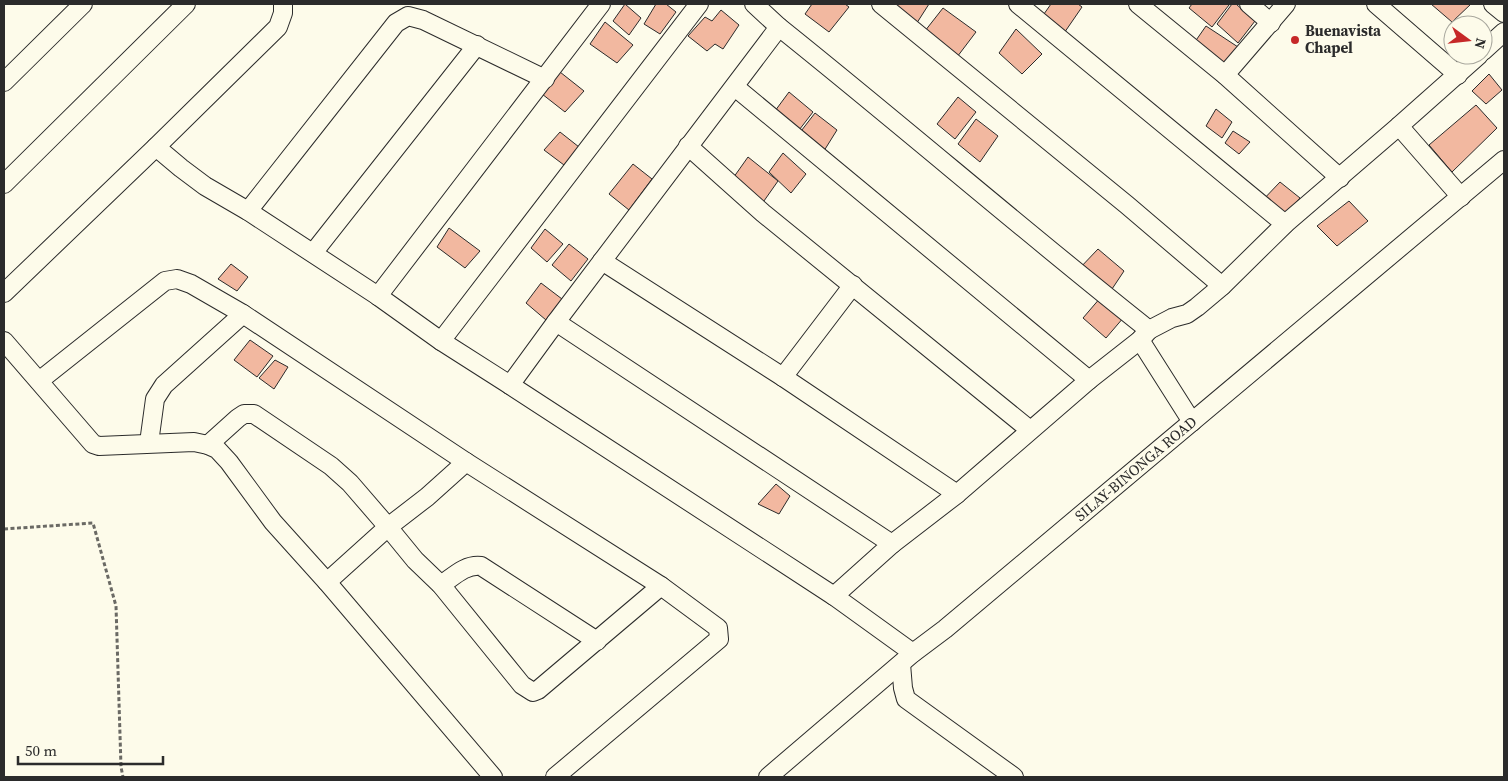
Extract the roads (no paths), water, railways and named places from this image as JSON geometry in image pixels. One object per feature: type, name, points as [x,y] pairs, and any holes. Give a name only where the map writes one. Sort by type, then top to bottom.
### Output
[{"type":"street","points":[[4,82],[83,4]]},
{"type":"street","points":[[4,184],[186,4]]},
{"type":"street","points":[[4,293],[278,27],[283,13],[283,4]]},
{"type":"street","points":[[378,296],[601,4]]},
{"type":"street","points":[[441,341],[699,4]]},
{"type":"street","points":[[754,4],[779,27],[869,99],[1059,259],[1144,335],[1192,422]]},
{"type":"street","points":[[881,4],[1127,204],[1222,286]]},
{"type":"street","points":[[1018,4],[1285,224]]},
{"type":"street","points":[[1138,4],[1225,74],[1340,178]]},
{"type":"street","points":[[1249,4],[1271,23]]},
{"type":"street","points":[[1225,74],[1286,4]]},
{"type":"street","points":[[1376,4],[1458,75]]},
{"type":"street","points":[[1493,4],[1504,13]]},
{"type":"street","points":[[248,211],[396,22],[408,16],[423,20],[545,79]]},
{"type":"street","points":[[510,385],[779,27]]},
{"type":"street","points":[[1493,42],[1504,32]]},
{"type":"street","points":[[313,253],[477,45]]},
{"type":"street","points":[[834,596],[892,544],[957,494],[1144,335],[1172,318],[1187,314],[1222,286],[1285,224],[1468,65]]},
{"type":"street","points":[[735,87],[1089,380]]},
{"type":"street","points":[[1400,126],[1461,197]]},
{"type":"street","points":[[688,146],[763,213],[1030,430]]},
{"type":"street","points":[[156,147],[205,186],[313,253],[441,341],[834,596],[907,658],[903,688],[906,699],[1014,777]]},
{"type":"street","name":"SILAY-BINONGA ROAD","points":[[768,777],[907,658],[945,629],[1504,160]]},
{"type":"street","points":[[602,261],[783,377],[957,494]]},
{"type":"street","points":[[39,381],[165,280],[177,279],[191,284],[243,314],[466,462],[661,586],[718,628],[720,639],[555,777]]},
{"type":"street","points":[[783,377],[853,285]]},
{"type":"street","points":[[149,443],[156,399],[164,385],[243,314]]},
{"type":"street","points":[[556,322],[892,544]]},
{"type":"street","points":[[4,341],[93,444],[99,446],[194,442],[217,449],[229,462],[273,522],[327,582],[493,777]]},
{"type":"street","points":[[208,445],[238,418],[244,414],[254,414],[342,474],[415,560],[440,586],[522,685],[532,692],[538,690],[661,586]]},
{"type":"street","points":[[327,582],[388,527],[427,498],[466,462]]},
{"type":"street","points":[[440,586],[465,568],[473,565],[481,566],[597,641]]},
{"type":"place","name":"Buenavista Chapel","points":[[1295,40]]}]
